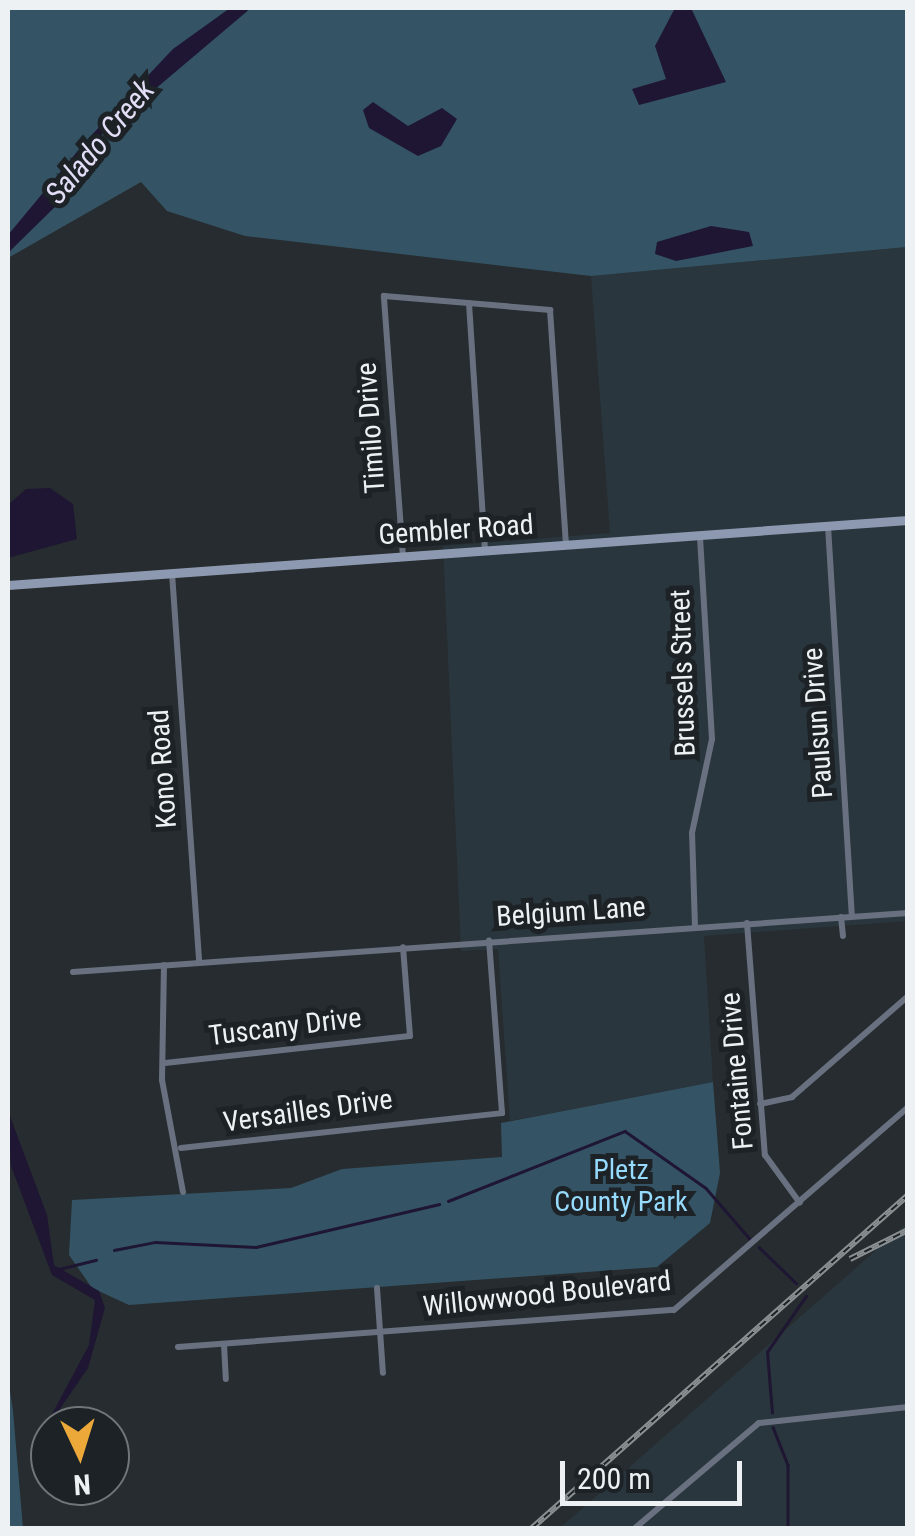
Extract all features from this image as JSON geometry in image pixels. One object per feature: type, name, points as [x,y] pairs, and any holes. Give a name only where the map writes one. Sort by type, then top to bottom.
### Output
[{"type":"main road","name":"Gembler Road","points":[[8,585],[908,520]]},
{"type":"street","name":"Timilo Drive","points":[[402,557],[384,296],[469,303]]},
{"type":"street","points":[[485,551],[469,303],[550,310],[566,545]]},
{"type":"street","name":"Paulsun Drive","points":[[828,526],[852,916]]},
{"type":"street","name":"Brussels Street","points":[[695,927],[692,833],[712,738],[700,535]]},
{"type":"street","name":"Kono Road","points":[[172,573],[199,962]]},
{"type":"street","name":"Belgium Lane","points":[[73,972],[908,913]]},
{"type":"street","points":[[842,917],[842,936]]},
{"type":"street","name":"Fontaine Drive","points":[[747,923],[767,1162],[800,1203]]},
{"type":"street","name":"Versailles Drive","points":[[181,1148],[502,1113],[489,940]]},
{"type":"street","name":"Tuscany Drive","points":[[165,1063],[410,1036],[404,946]]},
{"type":"street","points":[[303,954],[308,966]]},
{"type":"street","points":[[164,966],[165,1063],[181,1148],[183,1192]]},
{"type":"street","points":[[760,1104],[792,1097],[908,996]]},
{"type":"street","name":"Willowwood Boulevard","points":[[178,1346],[674,1310],[908,1107]]},
{"type":"street","points":[[377,1288],[383,1373]]},
{"type":"street","points":[[224,1344],[226,1379]]},
{"type":"street","points":[[635,1528],[759,1422],[908,1407]]},
{"type":"shaded area","points":[[230,8],[251,8],[102,134],[62,200],[8,253],[8,235],[86,141],[173,49]]},
{"type":"shaded area","points":[[675,8],[691,8],[726,82],[639,105],[632,89],[666,79],[655,46]]},
{"type":"shaded area","points":[[373,102],[408,126],[442,108],[457,119],[441,146],[418,156],[369,128],[363,110]]},
{"type":"shaded area","points":[[711,226],[749,232],[753,246],[676,261],[655,254],[657,242]]},
{"type":"shaded area","points":[[907,247],[907,921],[704,936],[713,1082],[510,1121],[498,949],[461,951],[443,546],[610,533],[591,276]]},
{"type":"shaded area","points":[[50,488],[73,504],[77,539],[8,558],[8,505],[26,489]]},
{"type":"shaded area","points":[[8,1111],[47,1215],[54,1265],[99,1291],[105,1308],[88,1368],[62,1406],[56,1406],[89,1345],[95,1300],[52,1275],[11,1166]]},
{"type":"shaded area","points":[[907,1223],[907,1528],[560,1528]]},
{"type":"green space","points":[[8,8],[907,8],[907,247],[591,276],[245,236],[167,211],[141,182],[8,258]]},
{"type":"green space","name":"Pletz County Park","points":[[713,1082],[720,1173],[710,1223],[657,1267],[129,1305],[92,1288],[69,1255],[72,1200],[291,1188],[342,1169],[502,1157],[501,1123]]},
{"type":"green space","points":[[8,1378],[13,1411],[23,1528],[8,1528]]},
{"type":"waterway","points":[[908,75],[908,134]]},
{"type":"waterway","points":[[448,1201],[625,1131],[706,1188],[751,1240]]},
{"type":"waterway","points":[[114,1250],[155,1242],[256,1247],[439,1204]]},
{"type":"waterway","points":[[759,1247],[796,1283]]},
{"type":"waterway","points":[[59,1269],[96,1260]]},
{"type":"waterway","points":[[772,1413],[767,1352],[806,1296]]},
{"type":"waterway","points":[[773,1427],[788,1465],[788,1528]]},
{"type":"railway","points":[[532,1528],[908,1195]]},
{"type":"railway","points":[[850,1259],[908,1230]]},
{"type":"water label","name":"Salado Creek","points":[[100,142]]}]
